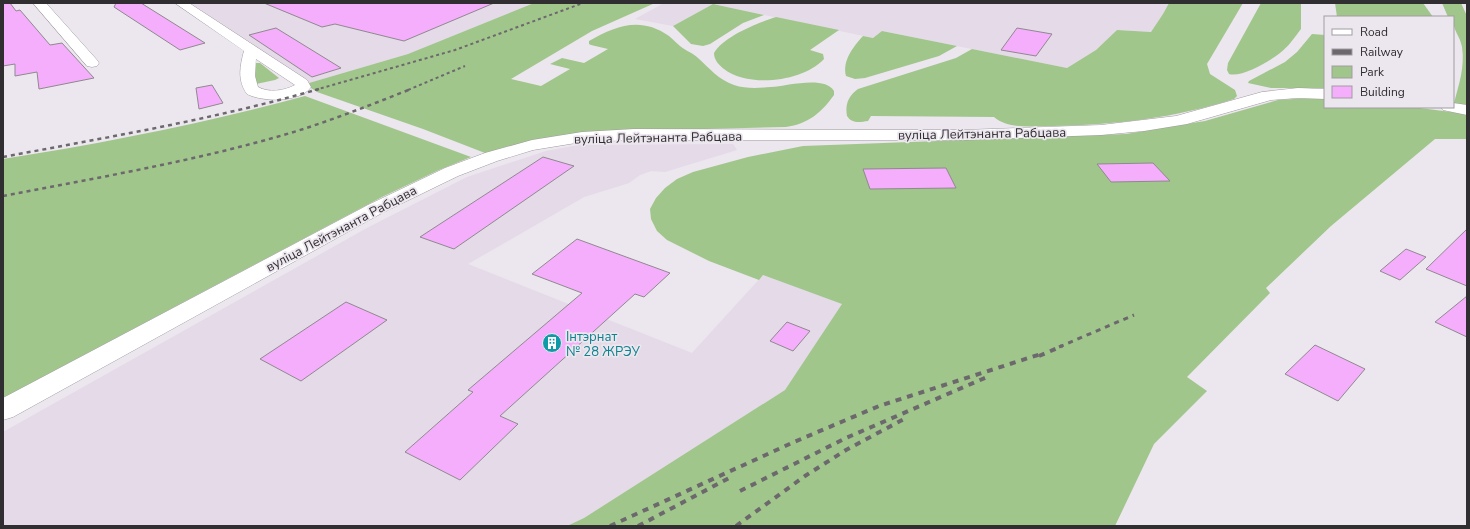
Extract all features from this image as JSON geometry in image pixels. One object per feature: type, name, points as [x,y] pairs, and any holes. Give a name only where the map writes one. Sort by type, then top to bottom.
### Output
[{"type":"street","points":[[39,3],[92,63]]},
{"type":"street","points":[[181,3],[251,50]]},
{"type":"street","name":"вуліца Лейтэнанта Рабцава","points":[[3,410],[431,180],[484,159],[533,145],[579,138],[639,135],[844,135],[1080,131],[1145,126],[1185,120],[1212,113],[1253,99],[1282,94],[1324,94]]},
{"type":"street","points":[[1454,108],[1467,110]]},
{"type":"shaded area","points":[[188,3],[534,3],[408,54],[309,83]]},
{"type":"shaded area","points":[[664,3],[1169,3],[1151,32],[1117,30],[1096,50],[1067,68],[882,31],[873,38],[713,4],[673,26],[635,19]]},
{"type":"shaded area","points":[[733,144],[737,150],[665,172],[651,171],[640,175],[629,183],[584,197],[468,264],[692,353],[763,275],[843,304],[785,390],[584,518],[567,526],[3,526],[3,432],[367,228],[467,177],[546,151],[579,145]]},
{"type":"green space","points":[[534,3],[655,3],[592,31],[511,79],[541,86],[570,69],[550,64],[562,58],[584,63],[608,49],[591,45],[589,44],[589,41],[609,31],[628,25],[638,25],[648,26],[669,36],[682,48],[696,56],[719,77],[734,85],[757,88],[814,82],[829,86],[834,91],[834,95],[813,117],[794,126],[666,130],[530,141],[485,153],[423,129],[317,92],[311,88],[309,83],[408,54]]},
{"type":"green space","points":[[1169,3],[1243,3],[1207,64],[1210,74],[1235,90],[1237,96],[1234,99],[1212,106],[1167,116],[1099,124],[1030,127],[1014,126],[994,117],[871,116],[868,121],[856,122],[849,119],[847,116],[846,108],[848,101],[858,89],[956,58],[972,49],[1067,68],[1096,50],[1117,30],[1151,32]]},
{"type":"green space","points":[[1261,3],[1301,3],[1301,29],[1286,48],[1270,60],[1241,74],[1229,74],[1227,70],[1228,63]]},
{"type":"green space","points":[[1335,3],[1423,3],[1432,16],[1337,16]]},
{"type":"green space","points":[[1442,3],[1461,3],[1467,16],[1467,105],[1454,103],[1460,82],[1463,54],[1460,39],[1454,26],[1454,16],[1448,16]]},
{"type":"green space","points":[[713,4],[764,15],[743,23],[710,44],[703,46],[691,44],[673,26]]},
{"type":"green space","points":[[776,17],[839,30],[810,50],[823,54],[824,59],[815,67],[803,73],[775,80],[747,79],[734,75],[720,66],[714,53],[725,41],[742,31]]},
{"type":"green space","points":[[882,31],[957,46],[939,56],[865,78],[855,79],[846,76],[845,70],[849,54],[863,36],[873,38]]},
{"type":"green space","points":[[1312,34],[1324,35],[1324,88],[1271,88],[1248,83],[1249,81],[1285,62],[1297,52]]},
{"type":"green space","points":[[254,63],[260,63],[279,78],[256,84]]},
{"type":"green space","points":[[305,96],[471,157],[439,170],[382,197],[3,398],[3,159],[155,132]]},
{"type":"green space","points":[[1324,97],[1324,108],[1420,108],[1467,114],[1467,139],[1435,139],[1331,226],[1266,288],[1270,293],[1187,377],[1207,391],[1154,444],[1115,526],[567,526],[584,518],[785,390],[842,304],[763,275],[759,280],[709,261],[667,240],[657,231],[651,219],[650,209],[656,198],[665,188],[677,179],[693,172],[748,157],[803,146],[1126,134],[1205,121],[1278,100]]},
{"type":"building","points":[[3,3],[10,3],[16,11],[20,10],[50,45],[62,43],[94,78],[39,89],[37,72],[15,76],[15,64],[3,66]]},
{"type":"building","points":[[116,3],[141,3],[205,43],[180,50],[114,7]]},
{"type":"building","points":[[264,3],[494,3],[404,41],[335,24],[322,27]]},
{"type":"building","points":[[276,28],[341,68],[312,77],[249,35]]},
{"type":"building","points":[[1017,28],[1052,34],[1036,56],[1001,50]]},
{"type":"building","points":[[212,85],[223,103],[199,109],[196,88]]},
{"type":"building","points":[[543,157],[574,166],[454,249],[420,237]]},
{"type":"building","points":[[1153,163],[1170,181],[1111,182],[1097,164]]},
{"type":"building","points":[[946,168],[956,188],[870,189],[863,169]]},
{"type":"building","points":[[1467,229],[1467,286],[1426,269]]},
{"type":"building","name":"Інтэрнат № 28 ЖРЭУ","points":[[577,239],[670,273],[644,297],[635,294],[500,416],[518,424],[460,480],[405,452],[473,392],[468,390],[582,293],[532,274]]},
{"type":"building","points":[[1406,249],[1426,257],[1400,280],[1380,271]]},
{"type":"building","points":[[1467,296],[1467,337],[1435,322]]},
{"type":"building","points":[[346,302],[387,320],[301,381],[260,359]]},
{"type":"building","points":[[787,322],[810,331],[793,351],[770,341]]},
{"type":"building","points":[[1315,345],[1365,369],[1338,401],[1285,374]]},
{"type":"railway","points":[[315,90],[455,50],[583,3]]},
{"type":"railway","points":[[408,90],[465,66]]},
{"type":"railway","points":[[3,157],[122,135],[280,100],[319,89]]},
{"type":"railway","points":[[3,196],[224,151],[297,131],[411,89]]},
{"type":"railway","points":[[1059,347],[1134,315]]},
{"type":"railway","points":[[1039,356],[1062,346]]},
{"type":"railway","points":[[610,526],[794,442],[879,406],[1044,353]]},
{"type":"railway","points":[[740,491],[846,438],[987,377]]},
{"type":"railway","points":[[736,526],[805,476],[846,450],[904,419]]},
{"type":"railway","points":[[638,526],[731,477]]},
{"type":"place","name":"Інтэрнат № 28 ЖРЭУ","points":[[552,343]]}]
